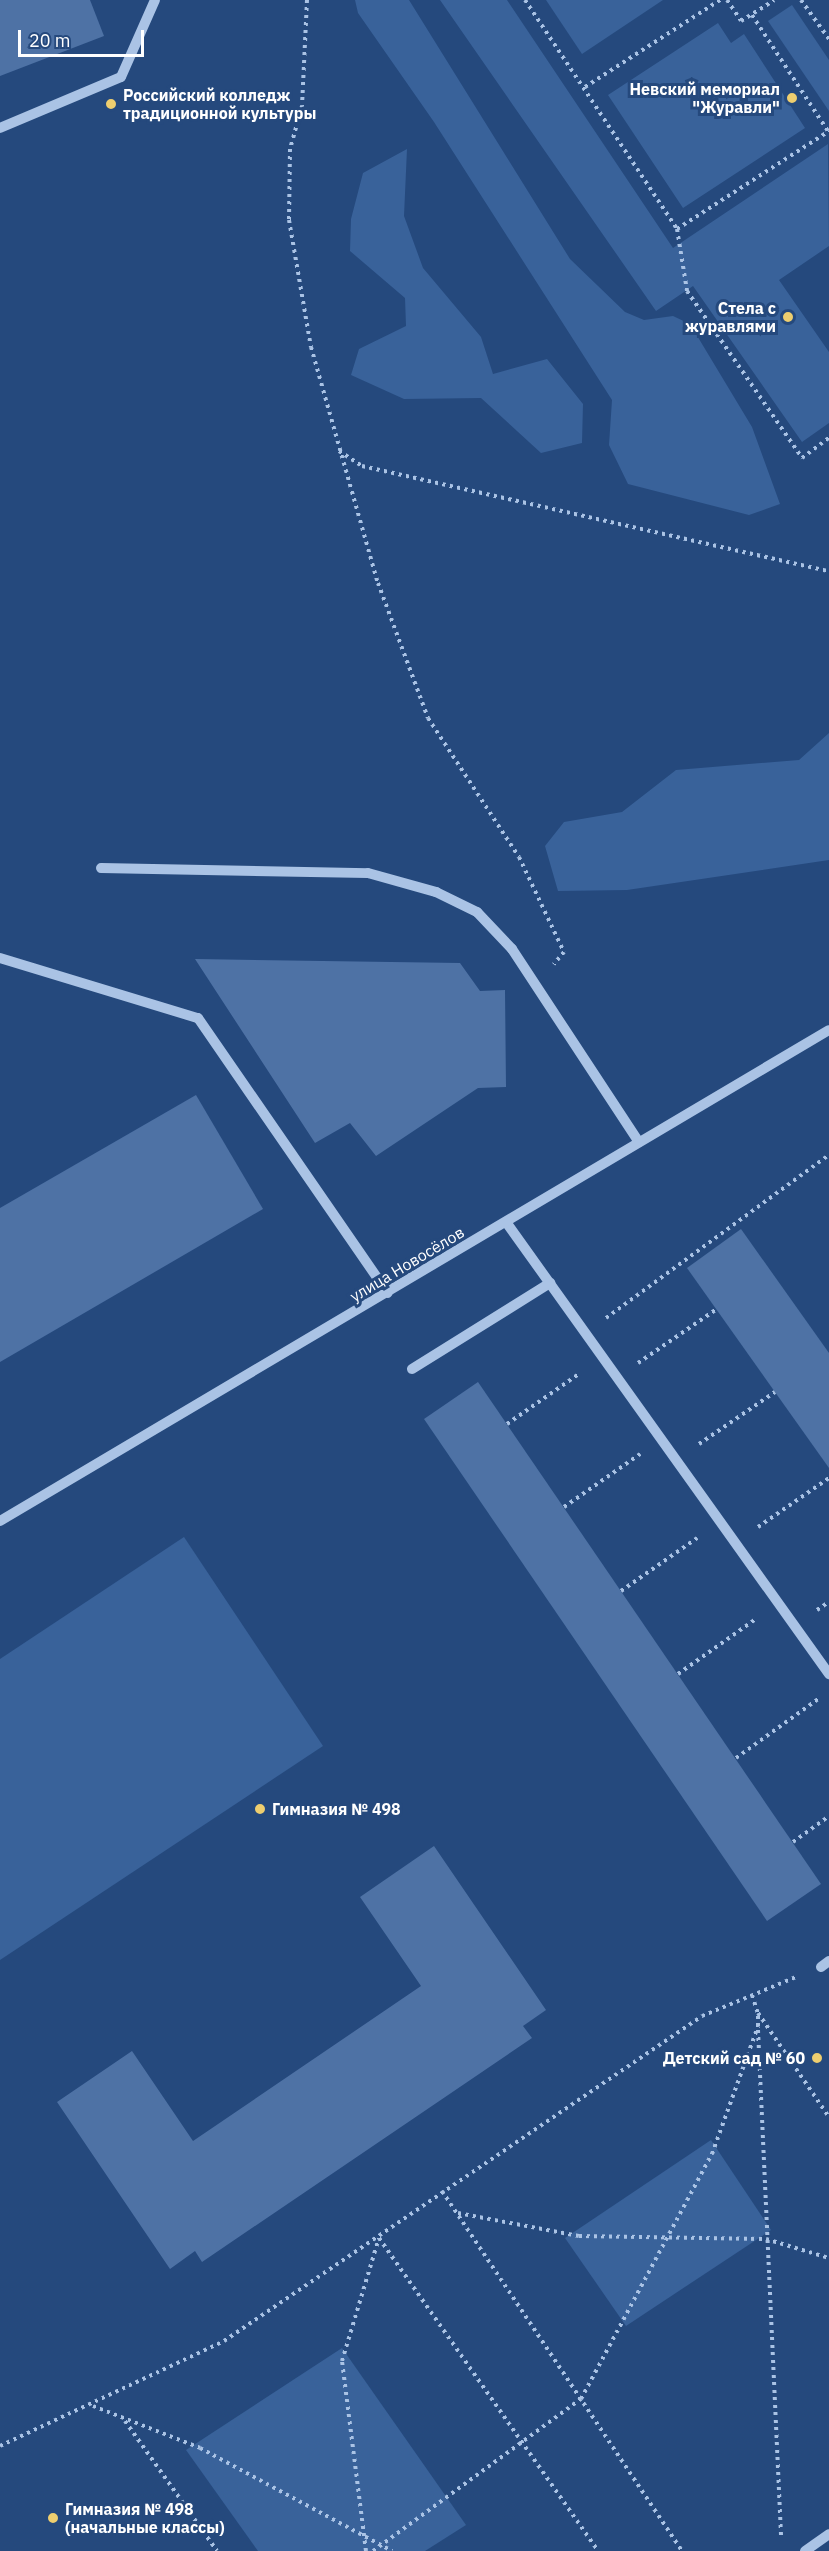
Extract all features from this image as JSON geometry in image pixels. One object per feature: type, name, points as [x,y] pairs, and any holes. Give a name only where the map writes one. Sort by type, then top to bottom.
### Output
[{"type":"street","points":[[0,128],[121,77],[155,0]]},
{"type":"street","points":[[101,868],[368,873],[436,892],[477,912],[512,949],[639,1142]]},
{"type":"street","points":[[0,958],[198,1018],[388,1293]]},
{"type":"street","name":"улица Новосёлов","points":[[0,1521],[388,1293],[829,1029]]},
{"type":"street","points":[[506,1222],[829,1674]]},
{"type":"street","points":[[412,1369],[550,1282]]},
{"type":"street","points":[[805,2551],[829,2534]]},
{"type":"path","points":[[307,0],[302,106],[290,149],[289,220],[310,347],[378,583],[428,718],[519,857],[564,952],[535,985]]},
{"type":"path","points":[[525,0],[585,87],[677,229],[687,291],[802,458],[829,438]]},
{"type":"path","points":[[585,87],[720,0]]},
{"type":"path","points":[[727,0],[741,21],[774,0]]},
{"type":"path","points":[[801,0],[829,39]]},
{"type":"path","points":[[677,229],[829,131],[752,15]]},
{"type":"path","points":[[339,450],[362,466],[829,571]]},
{"type":"path","points":[[586,1333],[829,1155]]},
{"type":"path","points":[[618,1378],[717,1309]]},
{"type":"path","points":[[507,1424],[603,1357]]},
{"type":"path","points":[[676,1460],[775,1392]]},
{"type":"path","points":[[564,1508],[662,1439]]},
{"type":"path","points":[[735,1543],[829,1478]]},
{"type":"path","points":[[621,1591],[720,1522]]},
{"type":"path","points":[[678,1674],[778,1604]]},
{"type":"path","points":[[736,1758],[820,1697]]},
{"type":"path","points":[[793,1842],[829,1816]]},
{"type":"path","points":[[0,2446],[92,2406],[224,2341],[379,2238],[442,2190],[702,2016],[825,1964]]},
{"type":"path","points":[[752,1995],[758,2013],[829,2117]]},
{"type":"path","points":[[758,2013],[766,2239],[781,2540]]},
{"type":"path","points":[[373,2551],[524,2443],[581,2398],[712,2154],[758,2026]]},
{"type":"path","points":[[442,2190],[682,2551]]},
{"type":"path","points":[[457,2212],[579,2236],[666,2240],[766,2239],[829,2258]]},
{"type":"path","points":[[379,2238],[598,2551]]},
{"type":"path","points":[[366,2551],[342,2361],[379,2238]]},
{"type":"path","points":[[92,2406],[200,2448],[392,2551]]},
{"type":"path","points":[[125,2420],[217,2551]]},
{"type":"shaded area","points":[[355,0],[409,0],[570,259],[625,312],[644,320],[673,316],[690,324],[752,427],[780,504],[749,515],[628,484],[609,445],[612,400],[434,122],[358,13]]},
{"type":"shaded area","points":[[440,0],[507,0],[673,248],[828,144],[829,246],[779,280],[829,352],[829,423],[802,442],[693,286],[656,311]]},
{"type":"shaded area","points":[[546,0],[663,0],[582,54]]},
{"type":"shaded area","points":[[792,5],[829,60],[829,111],[768,21]]},
{"type":"shaded area","points":[[718,23],[731,43],[744,34],[805,128],[683,208],[608,95]]},
{"type":"shaded area","points":[[407,149],[404,216],[423,268],[481,337],[493,374],[547,359],[583,404],[582,443],[541,453],[481,398],[404,399],[351,375],[359,349],[406,326],[405,298],[350,251],[351,219],[363,173]]},
{"type":"shaded area","points":[[829,733],[829,860],[627,890],[558,891],[545,846],[564,822],[622,812],[676,770],[799,760]]},
{"type":"shaded area","points":[[184,1537],[323,1746],[0,1960],[0,1659]]},
{"type":"shaded area","points":[[711,2140],[771,2230],[626,2326],[565,2238]]},
{"type":"shaded area","points":[[342,2348],[466,2525],[425,2551],[258,2551],[186,2450]]},
{"type":"building","points":[[0,0],[90,0],[104,36],[0,76]]},
{"type":"building","points":[[195,959],[460,963],[480,991],[505,990],[506,1087],[478,1088],[376,1156],[350,1123],[315,1143]]},
{"type":"building","points":[[196,1095],[263,1209],[0,1362],[0,1208]]},
{"type":"building","points":[[741,1229],[829,1353],[829,1468],[687,1268]]},
{"type":"building","points":[[478,1382],[821,1884],[767,1921],[424,1419]]},
{"type":"building","points":[[434,1846],[546,2010],[523,2026],[532,2038],[202,2262],[195,2251],[170,2269],[57,2102],[132,2051],[193,2141],[421,1986],[360,1897]]},
{"type":"place","name":"Невский мемориал \"Журавли\"","points":[[792,98]]},
{"type":"place","name":"Российский колледж традиционной культуры","points":[[111,104]]},
{"type":"place","name":"Стела с журавлями","points":[[788,317]]},
{"type":"place","name":"Гимназия № 498","points":[[260,1809]]},
{"type":"place","name":"Детский сад № 60","points":[[817,2058]]},
{"type":"place","name":"Гимназия № 498 (начальные классы)","points":[[53,2518]]}]
